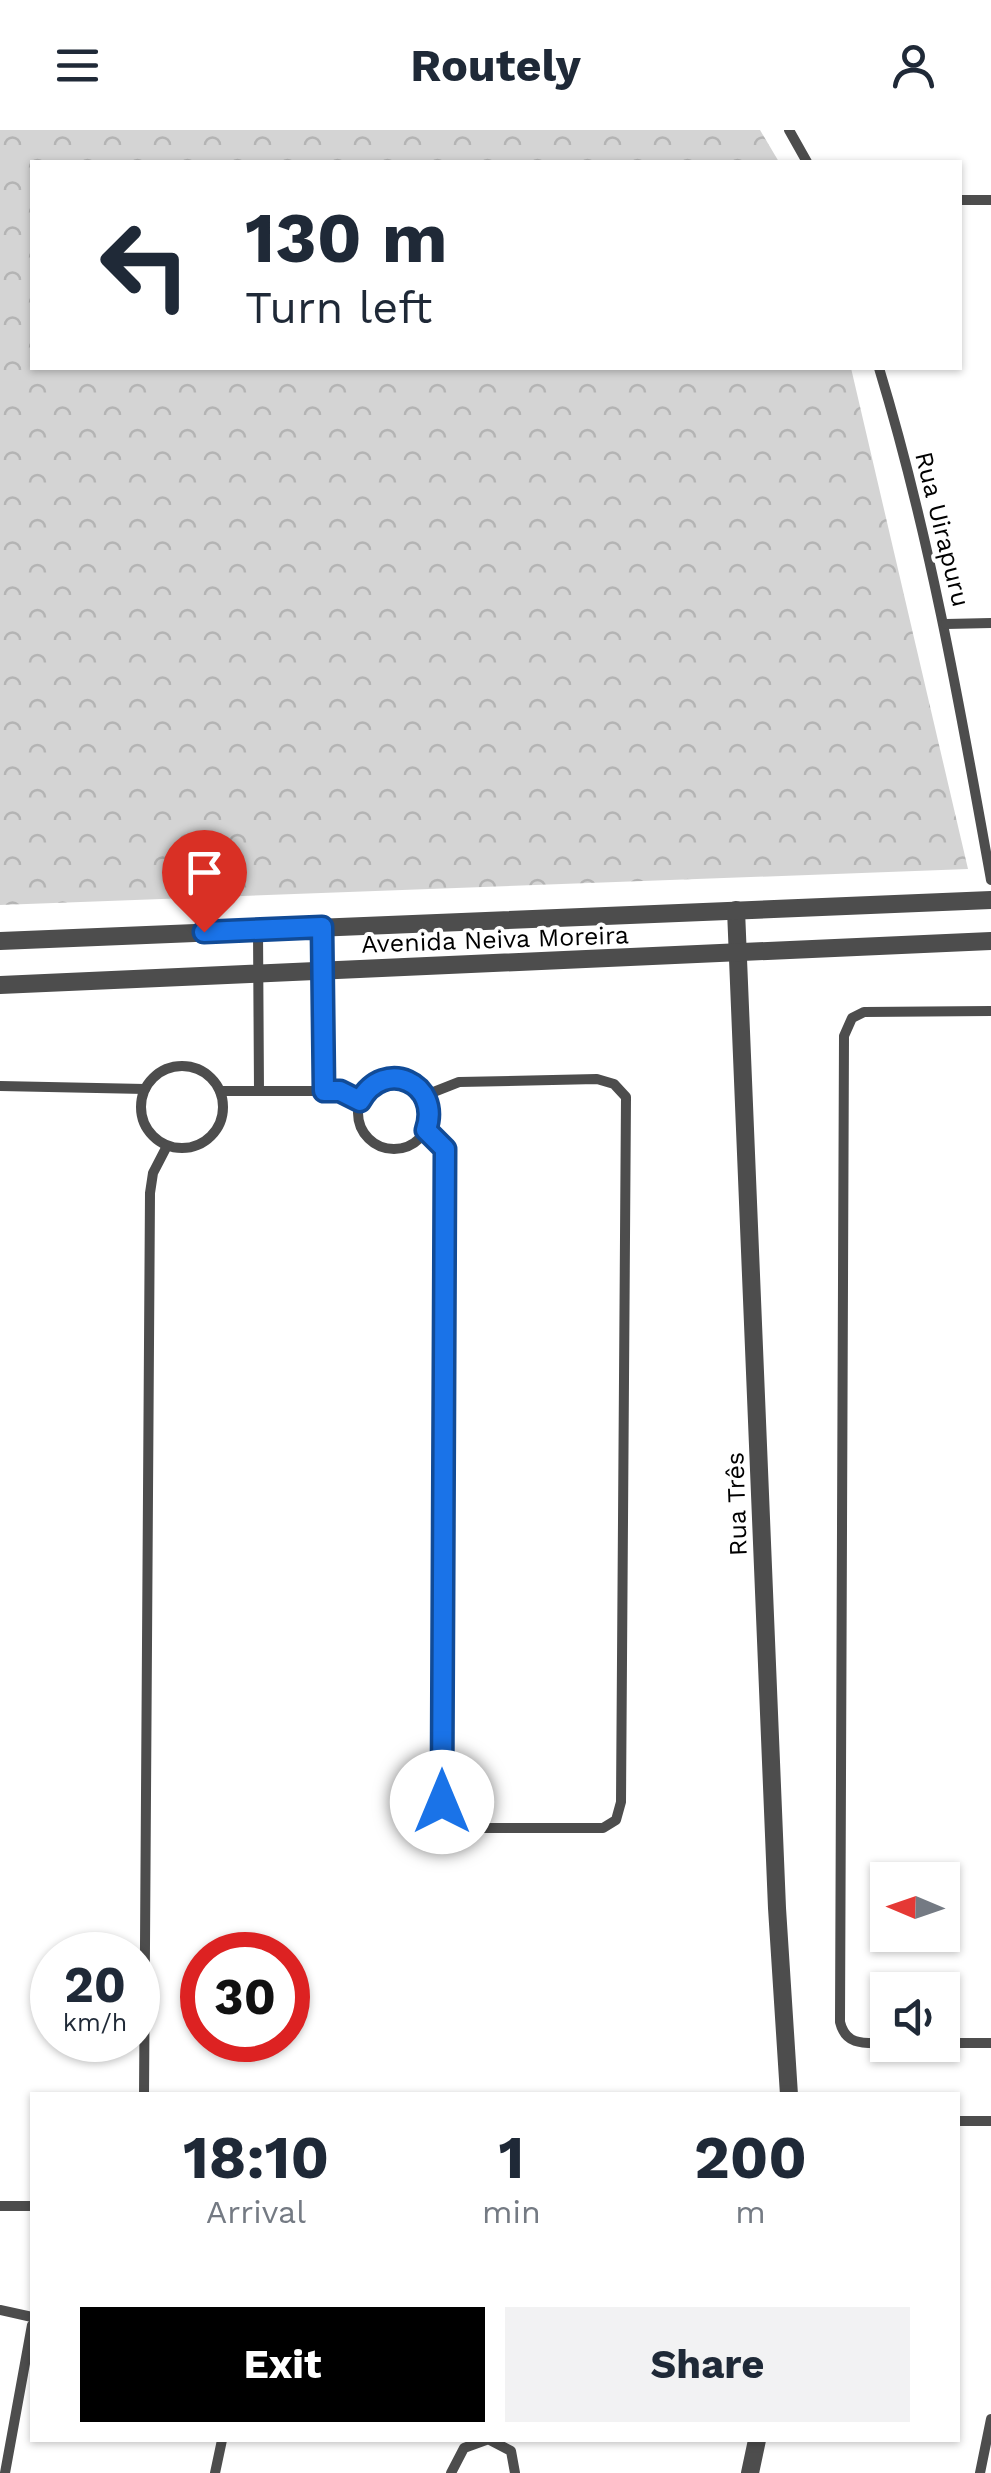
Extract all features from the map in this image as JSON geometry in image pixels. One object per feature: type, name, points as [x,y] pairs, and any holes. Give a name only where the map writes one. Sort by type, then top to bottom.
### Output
[{"type":"street","points":[[789,130],[806,160]]},
{"type":"street","points":[[962,200],[991,200]]},
{"type":"street","name":"Rua Uirapuru","points":[[881,370],[907,460],[946,624],[991,880]]},
{"type":"street","points":[[946,624],[991,623]]},
{"type":"street","name":"Avenida Neiva Moreira","points":[[0,940],[991,900]]},
{"type":"street","name":"Rua Três","points":[[736,910],[777,1908],[789,2092]]},
{"type":"street","points":[[322,927],[324,1091]]},
{"type":"street","points":[[258,930],[259,1090]]},
{"type":"street","name":"Avenida Neiva Moreira","points":[[0,985],[991,940]]},
{"type":"street","points":[[870,2042],[853,2041],[843,2033],[840,2022],[844,1036],[852,1018],[864,1012],[991,1010]]},
{"type":"street","points":[[190,1066],[213,1080],[220,1090],[222,1118],[206,1141],[194,1147],[167,1146],[146,1128],[142,1116],[145,1089],[164,1071],[190,1066]]},
{"type":"street","points":[[397,1076],[426,1095],[430,1106],[426,1130],[410,1146],[398,1149],[375,1144],[361,1125],[360,1101],[374,1083],[397,1076]]},
{"type":"street","points":[[426,1095],[459,1082],[597,1080],[614,1084],[626,1098],[622,1802],[616,1820],[603,1828],[471,1828],[448,1816],[442,1802],[447,1161],[445,1149],[426,1130]]},
{"type":"street","points":[[0,1086],[145,1089]]},
{"type":"street","points":[[220,1090],[340,1091],[360,1101]]},
{"type":"street","points":[[144,2092],[150,1194],[153,1172],[167,1146]]},
{"type":"street","points":[[960,2043],[991,2043]]},
{"type":"street","points":[[960,2120],[991,2121]]},
{"type":"street","points":[[0,2206],[30,2206]]},
{"type":"street","points":[[0,2310],[30,2317]]},
{"type":"street","points":[[4,2473],[30,2336]]},
{"type":"street","points":[[980,2473],[991,2419]]},
{"type":"street","points":[[215,2473],[222,2442]]},
{"type":"street","points":[[451,2473],[464,2448],[482,2442]]},
{"type":"street","points":[[492,2442],[511,2452],[515,2473]]},
{"type":"street","points":[[750,2473],[757,2442]]},
{"type":"green space","points":[[0,130],[760,130],[778,160],[30,160],[30,370],[851,370],[968,869],[0,905]]},
{"type":"route","points":[[204,932],[322,927],[324,1091],[340,1091],[360,1101],[374,1083],[385,1078],[397,1076],[408,1080],[426,1095],[430,1118],[426,1130],[445,1149],[442,1802]]}]
